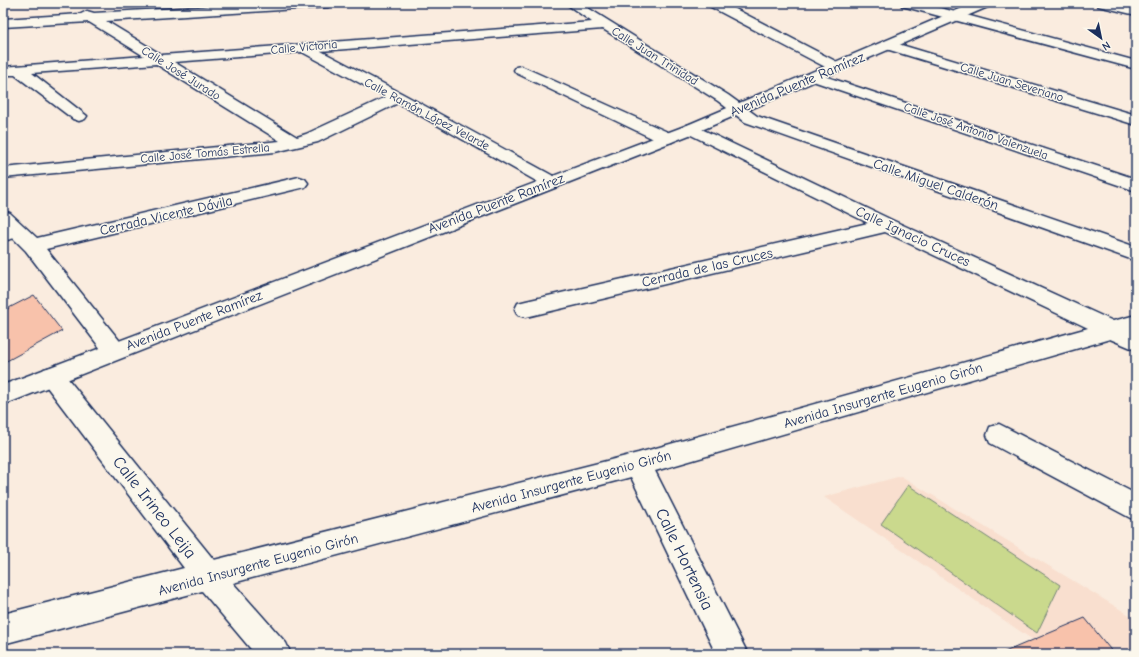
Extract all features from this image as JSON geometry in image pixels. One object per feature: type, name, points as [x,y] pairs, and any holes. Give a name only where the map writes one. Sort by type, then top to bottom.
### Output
[{"type":"street","name":"Calle José Jurado","points":[[66,3],[296,143]]},
{"type":"street","points":[[3,22],[328,3]]},
{"type":"street","name":"Calle Juan Trinidad","points":[[571,3],[722,98],[738,110]]},
{"type":"street","points":[[714,3],[836,67]]},
{"type":"street","points":[[907,3],[1136,65]]},
{"type":"street","name":"Avenida Puente Ramírez","points":[[3,395],[691,129],[985,3]]},
{"type":"street","points":[[1103,3],[1136,11]]},
{"type":"street","name":"Calle Victoria","points":[[10,70],[605,25]]},
{"type":"street","name":"Calle Juan Severiano","points":[[888,45],[1136,120]]},
{"type":"street","name":"Calle Ramón López Velarde","points":[[302,47],[398,97],[551,182]]},
{"type":"street","points":[[10,70],[79,116]]},
{"type":"street","points":[[521,70],[666,138]]},
{"type":"street","name":"Calle José Antonio Valenzuela","points":[[815,77],[1136,185]]},
{"type":"street","name":"Calle José Tomás Estrella","points":[[3,173],[240,149],[275,147],[296,143],[312,138],[398,97]]},
{"type":"street","name":"Calle Miguel Calderón","points":[[738,110],[750,119],[1136,254]]},
{"type":"street","name":"Calle Ignacio Cruces","points":[[691,129],[887,225],[1124,326],[1136,341]]},
{"type":"street","name":"Cerrada Vicente Dávila","points":[[19,239],[299,183]]},
{"type":"street","points":[[3,217],[19,239],[115,351]]},
{"type":"street","name":"Cerrada de las Cruces","points":[[526,309],[887,225]]},
{"type":"street","name":"Avenida Insurgente Eugenio Girón","points":[[3,629],[209,577],[638,464],[1124,326]]},
{"type":"street","name":"Calle Irineo Leija","points":[[52,376],[209,577],[275,654]]},
{"type":"street","points":[[999,435],[1136,508]]},
{"type":"street","name":"Calle Hortensia","points":[[638,464],[732,654]]},
{"type":"shaded area","points":[[901,476],[1136,619],[1136,654],[999,654],[1033,640],[824,497]]},
{"type":"green space","points":[[908,485],[1060,585],[1037,633],[881,524]]},
{"type":"building","points":[[34,295],[62,331],[3,363],[3,311]]},
{"type":"building","points":[[1085,618],[1114,654],[1000,654]]}]
